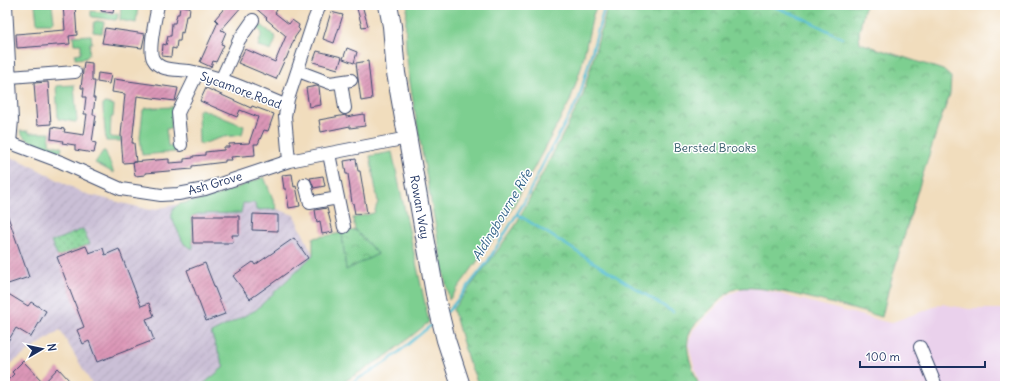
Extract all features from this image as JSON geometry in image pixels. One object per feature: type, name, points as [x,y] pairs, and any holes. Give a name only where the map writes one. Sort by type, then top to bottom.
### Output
[{"type":"highway","name":"Rowan Way","points":[[388,5],[392,26],[396,73],[436,299],[444,335],[461,386]]},
{"type":"highway","name":"Rowan Way","points":[[392,26],[397,5]]},
{"type":"street","points":[[6,5],[12,120],[7,142]]},
{"type":"street","name":"Sycamore Road","points":[[158,5],[151,54],[157,65],[163,69],[190,72],[221,80],[287,106],[285,116],[289,161]]},
{"type":"street","points":[[287,106],[288,99],[320,5]]},
{"type":"street","points":[[221,80],[240,40],[253,20]]},
{"type":"street","points":[[298,71],[330,83],[346,81],[345,108]]},
{"type":"street","points":[[10,77],[75,72]]},
{"type":"street","points":[[180,145],[178,113],[197,74]]},
{"type":"street","name":"Ash Grove","points":[[7,142],[61,162],[121,189],[161,195],[178,194],[205,189],[289,161],[408,138]]},
{"type":"street","points":[[329,154],[344,228]]},
{"type":"street","points":[[305,184],[310,203],[338,198]]},
{"type":"street","points":[[920,347],[936,386]]},
{"type":"shaded area","points":[[5,156],[20,160],[83,193],[150,210],[213,197],[264,177],[277,209],[294,215],[313,255],[256,310],[212,333],[224,367],[201,386],[93,386],[60,330],[13,362],[5,370]]},
{"type":"shaded area","points":[[745,288],[765,290],[890,323],[942,304],[969,309],[1005,309],[1005,386],[700,386],[690,352],[689,341],[693,330],[729,294]]},
{"type":"green space","points":[[35,5],[52,5],[53,23],[37,23]]},
{"type":"green space","points":[[121,5],[138,5],[136,23],[120,20]]},
{"type":"green space","points":[[408,5],[597,5],[593,15],[581,68],[570,101],[501,229],[449,300],[408,70],[406,52],[406,19]]},
{"type":"green space","name":"Bersted Brooks","points":[[608,5],[865,5],[859,33],[860,43],[943,70],[951,77],[950,94],[916,196],[888,291],[882,317],[828,302],[782,292],[744,288],[732,290],[696,323],[691,330],[688,344],[689,358],[699,386],[479,386],[468,360],[453,309],[515,226],[582,98]]},
{"type":"green space","points":[[91,11],[118,14],[117,19],[93,17],[91,16]]},
{"type":"green space","points":[[94,22],[104,22],[102,33],[93,32]]},
{"type":"green space","points":[[261,25],[275,36],[276,39],[271,51],[258,46],[262,33],[258,29]]},
{"type":"green space","points":[[91,35],[92,43],[90,43],[89,54],[86,58],[75,59],[75,54],[81,53],[81,44],[74,44],[73,36]]},
{"type":"green space","points":[[74,85],[77,121],[75,122],[58,119],[56,86]]},
{"type":"green space","points":[[106,103],[114,105],[113,117],[111,117],[110,137],[132,139],[128,141],[106,141],[103,104]]},
{"type":"green space","points":[[174,107],[171,128],[166,129],[168,146],[174,146],[175,152],[142,155],[140,137],[143,110],[146,108]]},
{"type":"green space","points":[[201,109],[244,126],[242,135],[223,137],[202,144],[199,143],[198,112]]},
{"type":"green space","points":[[20,131],[29,131],[29,133],[50,133],[49,144],[62,147],[61,152],[32,142],[22,135]]},
{"type":"green space","points":[[103,151],[106,153],[114,173],[95,163]]},
{"type":"green space","points":[[392,152],[429,322],[389,354],[337,386],[201,386],[224,367],[211,333],[256,310],[313,255],[313,238],[342,233],[346,269],[378,254],[355,230],[353,218],[374,213],[378,202],[370,156]]},
{"type":"green space","points":[[264,177],[277,209],[256,210],[255,203],[243,203],[241,213],[198,214],[192,216],[193,249],[184,244],[172,219],[172,212],[174,208],[180,204],[213,197]]},
{"type":"green space","points":[[83,229],[90,244],[58,257],[51,242]]},
{"type":"green space","points":[[355,230],[378,254],[346,270],[342,233]]},
{"type":"building","points":[[63,5],[75,5],[77,35],[69,36],[70,44],[17,48],[16,34],[65,30]]},
{"type":"building","points":[[102,5],[114,5],[113,13],[101,11]]},
{"type":"building","points":[[227,5],[243,5],[221,30],[226,32],[221,44],[224,45],[216,62],[213,61],[211,67],[200,62],[218,22],[215,19]]},
{"type":"building","points":[[252,5],[271,5],[277,10],[275,13],[289,24],[292,20],[299,25],[298,28],[300,30],[295,37],[276,79],[238,63],[245,49],[275,62],[286,36]]},
{"type":"building","points":[[356,5],[362,5],[368,26],[362,27]]},
{"type":"building","points":[[180,6],[190,7],[189,16],[186,16],[183,33],[181,32],[180,41],[177,41],[176,49],[172,48],[171,57],[162,56],[163,44],[166,45],[168,36],[171,36],[172,23],[175,23],[177,14],[179,14]]},
{"type":"building","points":[[331,12],[343,15],[334,43],[323,39]]},
{"type":"building","points":[[105,28],[145,34],[142,48],[102,43]]},
{"type":"building","points":[[347,48],[357,52],[354,63],[343,59]]},
{"type":"building","points":[[317,51],[342,57],[338,69],[313,62]]},
{"type":"building","points":[[368,61],[372,99],[361,101],[356,63]]},
{"type":"building","points":[[84,62],[92,63],[92,81],[95,81],[93,115],[96,115],[92,142],[96,143],[94,153],[75,150],[75,145],[62,143],[63,141],[51,139],[52,127],[65,129],[64,132],[84,135],[87,114],[84,114],[86,97],[83,97],[84,88],[81,88]]},
{"type":"building","points":[[98,73],[111,75],[109,84],[97,82]]},
{"type":"building","points":[[114,79],[178,88],[175,101],[137,96],[132,143],[134,143],[136,162],[123,163],[121,135],[125,94],[112,92]]},
{"type":"building","points":[[48,82],[51,124],[37,125],[34,83]]},
{"type":"building","points":[[319,87],[321,105],[309,107],[306,88]]},
{"type":"building","points":[[206,88],[251,108],[252,106],[274,114],[268,131],[264,130],[258,144],[254,144],[255,155],[231,157],[232,160],[192,166],[192,169],[145,173],[145,175],[135,176],[133,162],[169,159],[169,163],[184,162],[184,159],[193,158],[193,156],[205,155],[205,152],[224,150],[224,147],[229,147],[229,144],[249,143],[258,117],[240,110],[237,117],[200,101]]},
{"type":"building","points":[[364,114],[365,126],[350,128],[350,126],[321,132],[319,120],[346,115],[346,117]]},
{"type":"building","points":[[356,159],[358,171],[360,171],[367,213],[355,214],[348,174],[346,174],[344,161]]},
{"type":"building","points":[[292,174],[294,187],[296,186],[300,206],[289,208],[282,175]]},
{"type":"building","points":[[323,176],[325,186],[314,188],[310,178]]},
{"type":"building","points":[[327,208],[333,232],[322,234],[320,221],[317,222],[315,210]]},
{"type":"building","points":[[6,211],[29,277],[5,285],[5,212]]},
{"type":"building","points":[[253,214],[278,215],[278,231],[252,230]]},
{"type":"building","points":[[192,216],[239,216],[239,235],[232,235],[233,243],[193,243]]},
{"type":"building","points":[[294,238],[308,258],[250,299],[233,276],[253,262],[255,265]]},
{"type":"building","points":[[86,246],[89,253],[103,248],[105,255],[119,249],[141,306],[149,303],[154,316],[146,319],[154,340],[97,362],[89,341],[83,344],[77,330],[84,327],[57,257]]},
{"type":"building","points":[[205,263],[225,314],[206,321],[187,270]]},
{"type":"building","points":[[5,292],[28,306],[31,302],[46,311],[31,337],[16,328],[5,346]]},
{"type":"building","points":[[23,361],[44,383],[58,368],[69,380],[63,386],[10,386],[6,382],[14,374],[12,372]]},
{"type":"waterway","name":"Aldingbourne Rife","points":[[447,312],[488,261],[523,204],[547,156],[579,98],[605,5]]},
{"type":"waterway","points":[[770,5],[805,19],[842,38]]},
{"type":"waterway","points":[[517,214],[673,312]]},
{"type":"waterway","name":"Aldingbourne Rife","points":[[346,386],[388,361],[435,322]]}]
